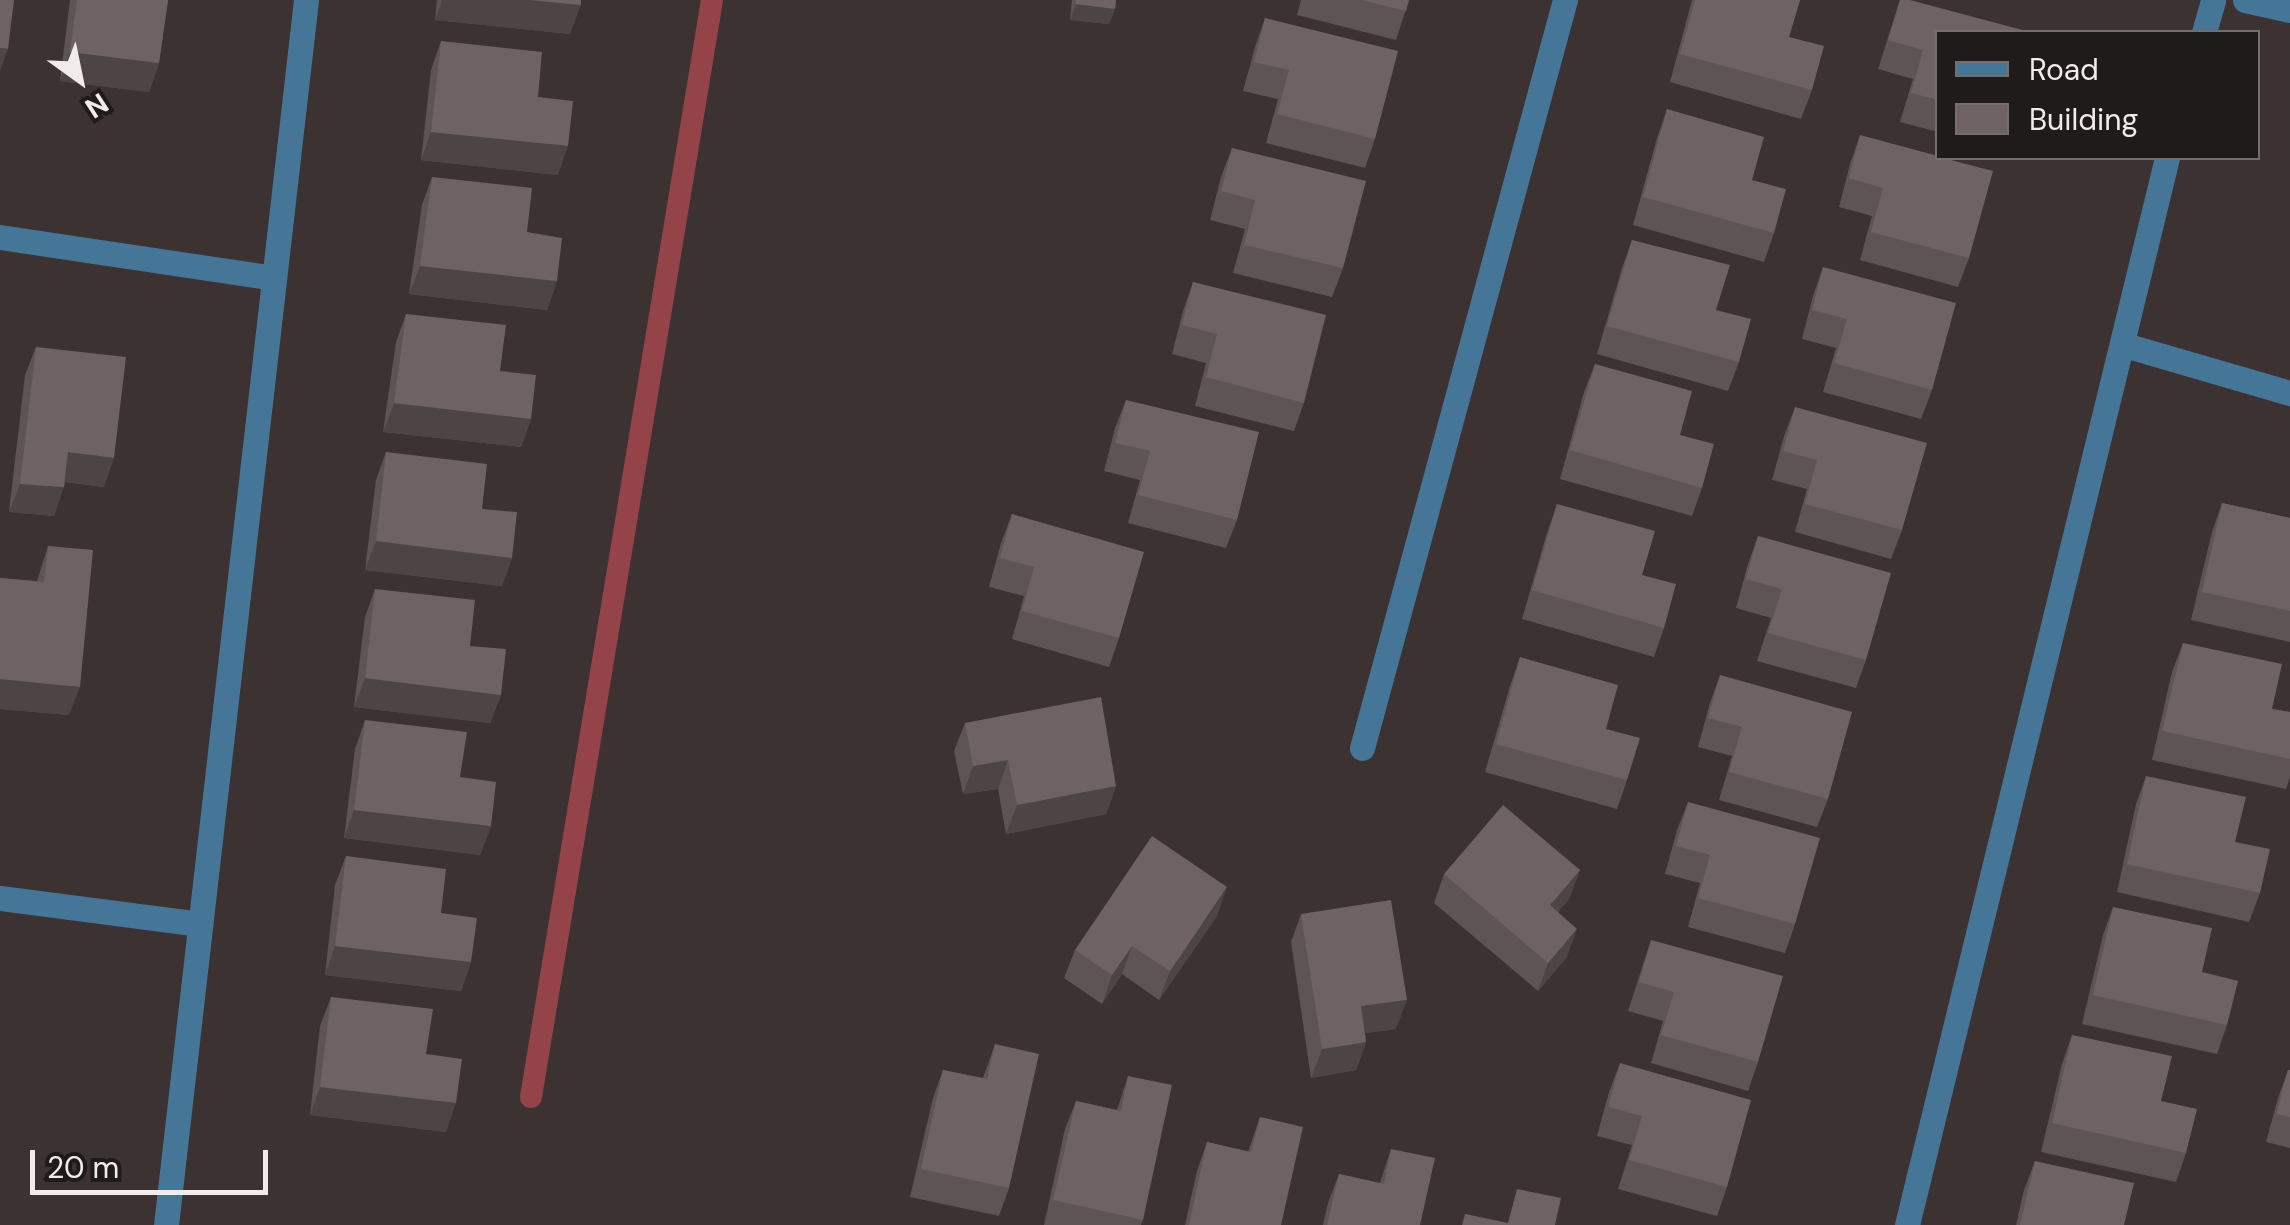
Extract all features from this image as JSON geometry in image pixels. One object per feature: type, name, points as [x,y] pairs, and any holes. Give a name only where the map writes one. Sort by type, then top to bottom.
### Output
[{"type":"street","points":[[166,1225],[306,0]]},
{"type":"street","points":[[1362,748],[1565,0]]},
{"type":"street","points":[[2205,30],[2213,0]]},
{"type":"street","points":[[2244,0],[2290,10]]},
{"type":"street","points":[[1907,1225],[2128,346],[2139,254],[2166,160]]},
{"type":"street","points":[[0,237],[274,278]]},
{"type":"street","points":[[2128,346],[2290,393]]},
{"type":"street","points":[[0,898],[200,924]]},
{"type":"building","points":[[0,0],[14,0],[8,49],[0,48]]},
{"type":"building","points":[[77,0],[168,0],[159,63],[70,52]]},
{"type":"building","points":[[530,0],[581,0],[581,5]]},
{"type":"building","points":[[1076,0],[1116,0],[1115,9],[1076,4]]},
{"type":"building","points":[[1362,0],[1409,0],[1406,11]]},
{"type":"building","points":[[1695,0],[1800,0],[1789,37],[1824,46],[1812,90],[1680,54]]},
{"type":"building","points":[[1900,0],[2022,30],[1935,30],[1935,99],[1911,93],[1923,50],[1888,40]]},
{"type":"building","points":[[1265,18],[1398,51],[1375,139],[1277,114],[1289,70],[1254,62]]},
{"type":"building","points":[[441,41],[542,52],[538,97],[573,101],[568,146],[431,132]]},
{"type":"building","points":[[1667,109],[1764,137],[1752,180],[1786,189],[1774,233],[1643,197]]},
{"type":"building","points":[[1860,135],[1935,155],[1935,160],[1993,171],[1969,258],[1871,232],[1883,188],[1849,178]]},
{"type":"building","points":[[1232,148],[1366,181],[1343,268],[1244,245],[1255,200],[1221,191]]},
{"type":"building","points":[[432,177],[532,188],[527,232],[562,238],[557,281],[420,266]]},
{"type":"building","points":[[1632,240],[1730,265],[1716,310],[1751,319],[1739,362],[1607,326]]},
{"type":"building","points":[[1823,267],[1956,303],[1932,390],[1834,363],[1847,319],[1812,310]]},
{"type":"building","points":[[1193,282],[1326,315],[1304,403],[1206,377],[1217,334],[1182,325]]},
{"type":"building","points":[[406,314],[506,325],[500,371],[536,375],[531,419],[394,403]]},
{"type":"building","points":[[36,347],[126,357],[114,458],[68,452],[64,487],[20,484]]},
{"type":"building","points":[[1595,364],[1692,391],[1680,435],[1714,444],[1702,488],[1570,450]]},
{"type":"building","points":[[1126,400],[1259,432],[1237,520],[1138,495],[1150,451],[1115,443]]},
{"type":"building","points":[[1795,407],[1927,443],[1902,530],[1805,504],[1817,460],[1783,451]]},
{"type":"building","points":[[386,452],[487,464],[482,509],[517,512],[512,558],[376,541]]},
{"type":"building","points":[[2222,503],[2290,518],[2290,611],[2202,592]]},
{"type":"building","points":[[1557,504],[1655,531],[1642,575],[1676,584],[1664,628],[1532,590]]},
{"type":"building","points":[[1012,514],[1144,552],[1119,638],[1022,611],[1034,567],[1000,558]]},
{"type":"building","points":[[1758,536],[1891,573],[1866,660],[1768,633],[1782,589],[1746,579]]},
{"type":"building","points":[[48,546],[93,550],[80,687],[0,679],[0,578],[44,582]]},
{"type":"building","points":[[375,589],[475,600],[470,646],[506,649],[501,695],[365,678]]},
{"type":"building","points":[[2183,643],[2282,664],[2272,709],[2290,712],[2290,759],[2162,731]]},
{"type":"building","points":[[1520,657],[1618,685],[1606,729],[1640,738],[1627,780],[1496,744]]},
{"type":"building","points":[[1720,675],[1852,712],[1828,799],[1729,772],[1742,727],[1708,718]]},
{"type":"building","points":[[1101,697],[1116,786],[1017,805],[1008,760],[973,766],[965,723]]},
{"type":"building","points":[[365,720],[467,732],[460,777],[496,782],[491,826],[354,810]]},
{"type":"building","points":[[2146,776],[2246,797],[2235,842],[2270,849],[2260,893],[2127,864]]},
{"type":"building","points":[[1688,802],[1820,838],[1795,924],[1698,898],[1710,855],[1676,846]]},
{"type":"building","points":[[1503,805],[1580,870],[1550,905],[1577,929],[1548,963],[1444,874]]},
{"type":"building","points":[[1152,836],[1227,887],[1170,971],[1132,946],[1112,975],[1075,950]]},
{"type":"building","points":[[346,856],[446,869],[441,913],[477,918],[471,962],[335,946]]},
{"type":"building","points":[[1391,900],[1407,1000],[1361,1006],[1366,1042],[1322,1049],[1301,914]]},
{"type":"building","points":[[2113,907],[2212,928],[2202,972],[2238,981],[2227,1025],[2093,995]]},
{"type":"building","points":[[1651,940],[1783,976],[1758,1062],[1661,1035],[1674,992],[1639,982]]},
{"type":"building","points":[[331,997],[433,1009],[426,1054],[462,1059],[456,1103],[320,1087]]},
{"type":"building","points":[[2072,1035],[2172,1056],[2161,1101],[2197,1109],[2186,1153],[2052,1123]]},
{"type":"building","points":[[995,1044],[1039,1054],[1009,1188],[921,1169],[943,1070],[987,1079]]},
{"type":"building","points":[[1620,1063],[1751,1100],[1727,1187],[1629,1160],[1642,1116],[1608,1107]]},
{"type":"building","points":[[2290,1070],[2290,1117],[2276,1114]]},
{"type":"building","points":[[1128,1076],[1172,1085],[1143,1220],[1053,1200],[1076,1101],[1121,1111]]},
{"type":"building","points":[[1260,1117],[1303,1127],[1281,1225],[1189,1225],[1207,1142],[1251,1152]]},
{"type":"building","points":[[1391,1149],[1435,1158],[1420,1225],[1327,1225],[1339,1174],[1384,1184]]},
{"type":"building","points":[[2035,1161],[2134,1183],[2124,1225],[2020,1225]]},
{"type":"building","points":[[1517,1189],[1561,1198],[1555,1225],[1462,1225],[1465,1214],[1508,1223]]},
{"type":"waterway","points":[[531,1097],[712,0]]}]
